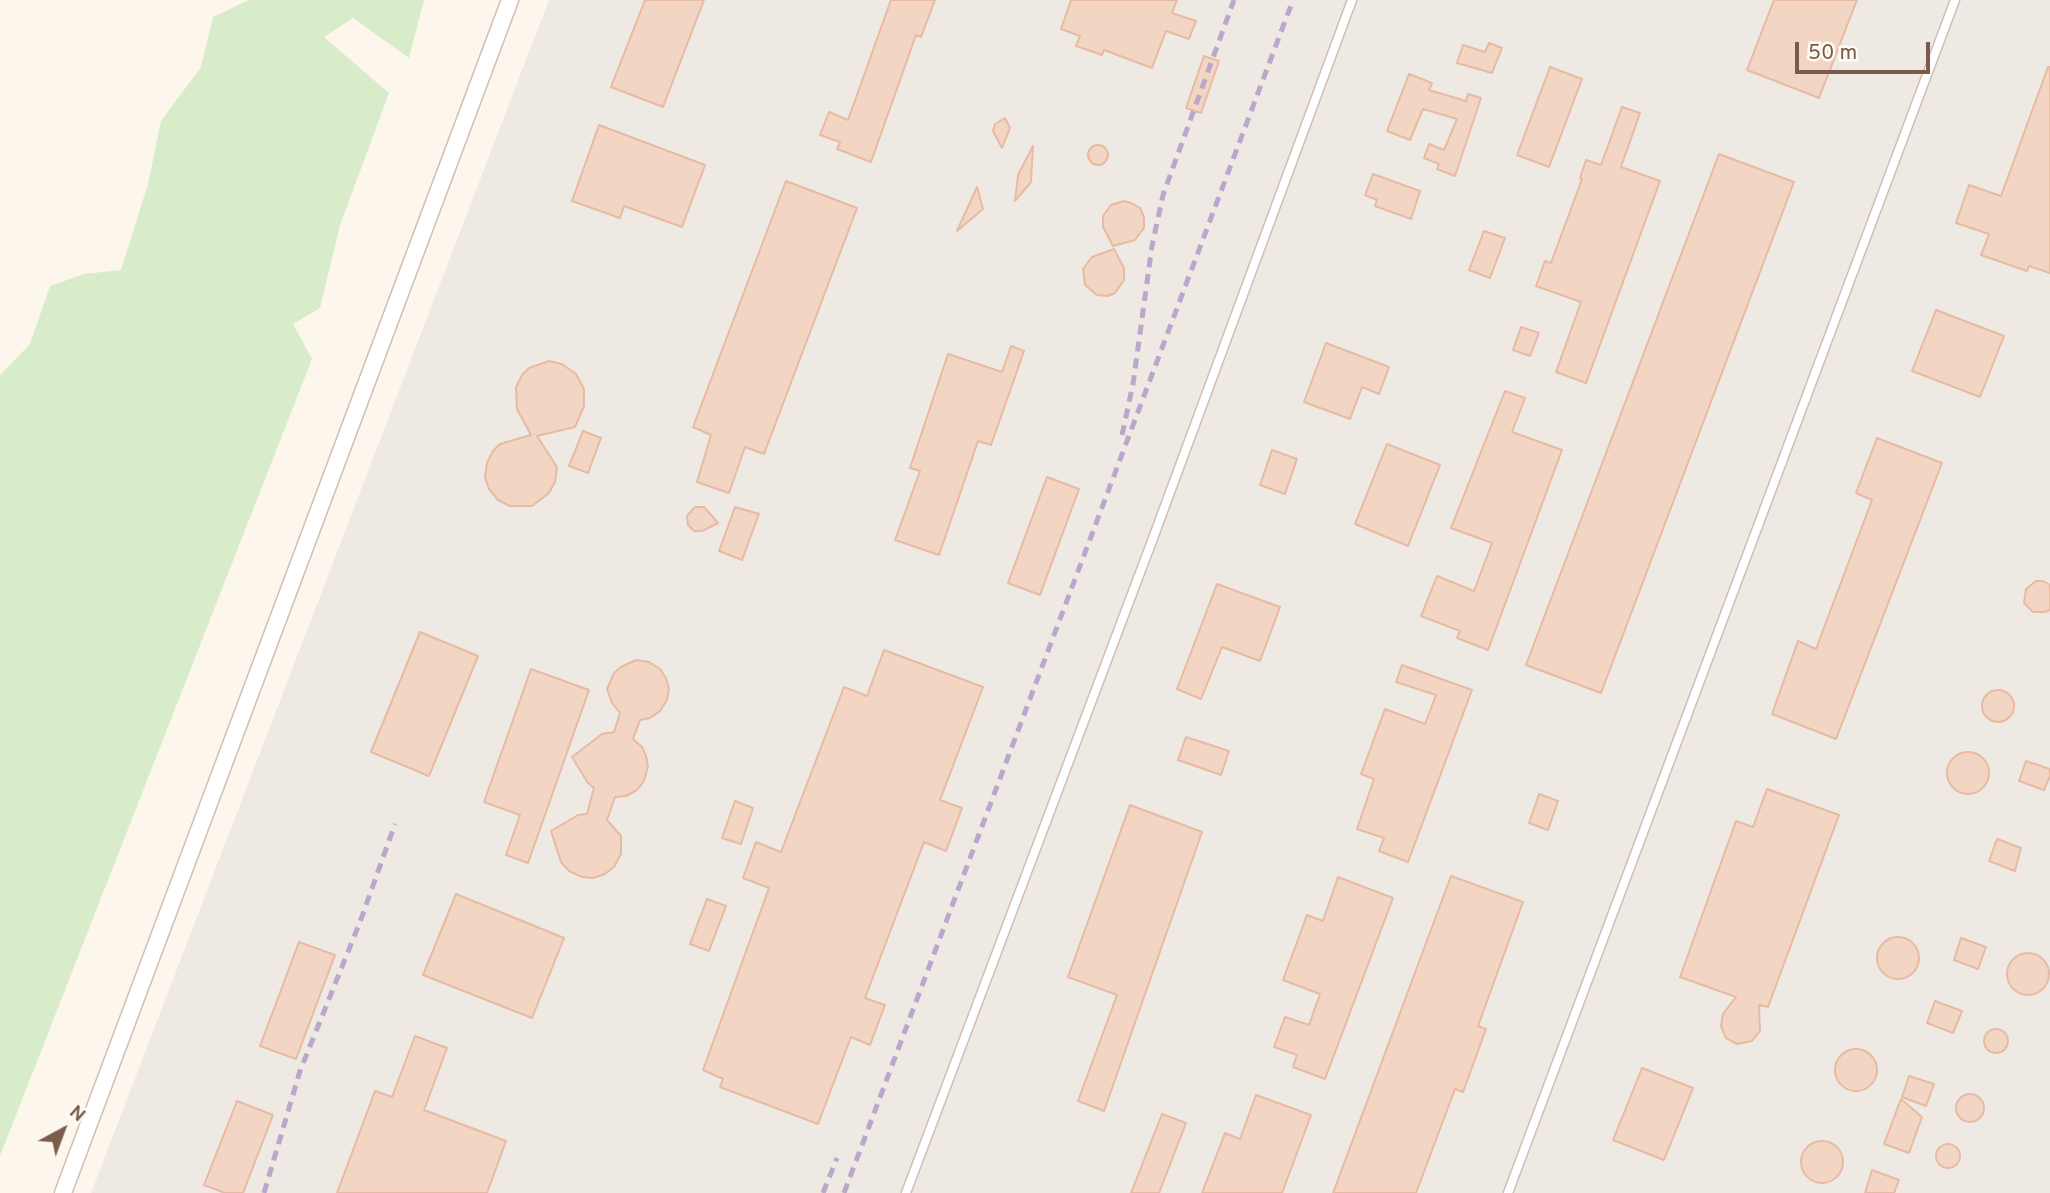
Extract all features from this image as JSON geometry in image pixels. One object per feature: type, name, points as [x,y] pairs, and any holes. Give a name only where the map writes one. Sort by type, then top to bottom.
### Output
[{"type":"street","points":[[63,1193],[510,0]]},
{"type":"lane","points":[[906,1193],[1352,0]]},
{"type":"lane","points":[[1508,1193],[1955,0]]},
{"type":"shaded area","points":[[549,0],[2050,0],[2050,1193],[91,1193]]},
{"type":"green space","points":[[249,0],[424,0],[409,58],[353,18],[324,37],[389,93],[340,225],[320,308],[293,324],[312,359],[0,1156],[0,375],[30,344],[50,286],[84,274],[121,270],[148,184],[161,121],[201,67],[213,17]]},
{"type":"building","points":[[645,0],[704,0],[663,107],[611,87]]},
{"type":"building","points":[[891,0],[935,0],[921,37],[916,35],[871,162],[837,149],[840,142],[820,135],[829,112],[848,120]]},
{"type":"building","points":[[1071,0],[1177,0],[1172,13],[1196,21],[1189,39],[1166,31],[1152,68],[1104,50],[1102,55],[1076,46],[1080,36],[1061,29]]},
{"type":"building","points":[[1774,0],[1857,0],[1819,98],[1747,70]]},
{"type":"building","points":[[1489,43],[1502,48],[1492,73],[1457,63],[1463,45],[1485,52]]},
{"type":"building","points":[[1204,56],[1219,61],[1201,113],[1186,108]]},
{"type":"building","points":[[1550,67],[1582,79],[1549,167],[1517,155]]},
{"type":"building","points":[[2048,67],[2050,273],[2029,266],[2027,271],[1981,255],[1989,234],[1956,223],[1969,185],[2001,196]]},
{"type":"building","points":[[1409,74],[1432,83],[1429,90],[1466,101],[1468,94],[1481,98],[1455,176],[1437,169],[1439,164],[1424,158],[1429,144],[1444,150],[1457,119],[1423,109],[1410,140],[1387,131]]},
{"type":"building","points":[[1622,107],[1640,113],[1621,167],[1660,181],[1586,383],[1556,372],[1581,302],[1536,286],[1545,261],[1551,263],[1582,179],[1580,178],[1586,160],[1601,165]]},
{"type":"building","points":[[1005,118],[1010,128],[1002,148],[993,131],[995,124]]},
{"type":"building","points":[[599,125],[705,165],[682,227],[624,206],[620,218],[572,201]]},
{"type":"building","points":[[1098,145],[1105,148],[1108,155],[1105,162],[1098,165],[1091,162],[1088,155],[1091,148]]},
{"type":"building","points":[[1033,146],[1031,182],[1015,201],[1018,175]]},
{"type":"building","points":[[1719,154],[1794,182],[1601,693],[1526,665]]},
{"type":"building","points":[[1373,174],[1420,191],[1411,219],[1375,206],[1377,200],[1365,195]]},
{"type":"building","points":[[786,181],[857,208],[764,454],[745,447],[729,493],[697,482],[711,435],[693,427]]},
{"type":"building","points":[[977,187],[983,209],[957,231]]},
{"type":"building","points":[[1124,201],[1140,208],[1144,217],[1144,228],[1135,240],[1113,246],[1103,227],[1103,216],[1111,205]]},
{"type":"building","points":[[1484,231],[1505,238],[1490,278],[1469,270]]},
{"type":"building","points":[[1114,249],[1124,268],[1124,280],[1115,293],[1108,296],[1097,295],[1085,285],[1083,269],[1092,257]]},
{"type":"building","points":[[1936,310],[2004,336],[1980,397],[1912,371]]},
{"type":"building","points":[[1521,327],[1539,333],[1530,356],[1513,350]]},
{"type":"building","points":[[1326,343],[1389,367],[1379,394],[1362,387],[1350,419],[1304,402]]},
{"type":"building","points":[[1011,346],[1024,351],[991,445],[978,441],[939,555],[895,540],[920,471],[910,468],[948,354],[1002,372]]},
{"type":"building","points":[[549,361],[562,364],[576,374],[584,389],[584,406],[575,427],[537,436],[557,467],[555,482],[549,493],[532,506],[510,506],[498,500],[489,489],[485,477],[487,463],[500,444],[531,435],[517,409],[516,387],[529,368]]},
{"type":"building","points":[[1505,391],[1525,398],[1512,432],[1562,450],[1488,650],[1457,638],[1460,631],[1421,616],[1437,576],[1474,591],[1492,543],[1451,528]]},
{"type":"building","points":[[583,431],[601,438],[588,473],[569,466]]},
{"type":"building","points":[[1877,438],[1942,463],[1836,739],[1772,714],[1798,641],[1816,649],[1872,500],[1856,493]]},
{"type":"building","points":[[1387,444],[1440,465],[1408,546],[1355,524]]},
{"type":"building","points":[[1272,450],[1297,459],[1285,494],[1260,485]]},
{"type":"building","points":[[1047,477],[1079,489],[1040,595],[1008,583]]},
{"type":"building","points":[[695,507],[704,507],[718,523],[702,531],[694,531],[688,525],[687,516]]},
{"type":"building","points":[[735,507],[759,514],[742,560],[719,551]]},
{"type":"building","points":[[2036,581],[2050,585],[2050,610],[2045,612],[2033,612],[2024,603],[2026,589]]},
{"type":"building","points":[[1217,584],[1280,607],[1260,661],[1222,647],[1201,699],[1177,689]]},
{"type":"building","points":[[420,632],[478,656],[429,776],[371,752]]},
{"type":"building","points":[[884,650],[983,687],[940,800],[962,808],[946,851],[924,842],[865,998],[885,1005],[870,1045],[851,1037],[818,1124],[720,1087],[723,1079],[703,1070],[769,888],[743,878],[756,842],[781,852],[844,687],[867,696]]},
{"type":"building","points":[[636,660],[649,662],[660,669],[669,689],[667,700],[660,711],[650,718],[640,720],[633,739],[642,747],[646,756],[648,766],[644,781],[637,790],[626,796],[615,797],[607,820],[621,836],[621,854],[614,867],[605,874],[593,878],[582,877],[569,871],[561,862],[551,831],[578,815],[587,814],[594,788],[572,757],[602,734],[614,732],[620,713],[612,703],[607,689],[614,673]]},
{"type":"building","points":[[1402,665],[1472,690],[1408,862],[1379,851],[1384,838],[1357,829],[1374,779],[1361,774],[1385,709],[1425,724],[1436,695],[1396,682]]},
{"type":"building","points":[[531,669],[589,690],[528,863],[506,855],[520,815],[484,802]]},
{"type":"building","points":[[1998,690],[2009,695],[2014,706],[2009,717],[1998,722],[1987,717],[1982,706],[1987,695]]},
{"type":"building","points":[[1186,737],[1229,751],[1221,775],[1178,760]]},
{"type":"building","points":[[1968,752],[1983,758],[1989,773],[1983,788],[1968,794],[1953,788],[1947,773],[1953,758]]},
{"type":"building","points":[[2026,761],[2050,769],[2044,790],[2019,781]]},
{"type":"building","points":[[1767,789],[1839,815],[1768,1007],[1759,1005],[1760,1031],[1752,1041],[1737,1044],[1726,1038],[1721,1026],[1723,1014],[1736,997],[1680,977],[1736,821],[1753,827]]},
{"type":"building","points":[[1539,794],[1558,801],[1548,830],[1529,823]]},
{"type":"building","points":[[735,801],[753,808],[741,844],[722,838]]},
{"type":"building","points":[[1130,805],[1202,832],[1104,1111],[1078,1101],[1117,995],[1068,977]]},
{"type":"building","points":[[1997,839],[2021,848],[2015,871],[1989,861]]},
{"type":"building","points":[[1451,876],[1523,902],[1478,1026],[1486,1029],[1463,1092],[1455,1089],[1416,1193],[1333,1193]]},
{"type":"building","points":[[1338,877],[1393,898],[1325,1079],[1293,1067],[1297,1055],[1274,1047],[1285,1017],[1309,1025],[1320,994],[1283,980],[1307,915],[1323,921]]},
{"type":"building","points":[[456,894],[564,938],[532,1018],[423,975]]},
{"type":"building","points":[[707,899],[726,906],[709,951],[690,944]]},
{"type":"building","points":[[1898,937],[1913,943],[1919,958],[1913,973],[1898,979],[1883,973],[1877,958],[1883,943]]},
{"type":"building","points":[[1961,938],[1986,947],[1978,969],[1954,960]]},
{"type":"building","points":[[299,942],[335,955],[296,1059],[260,1046]]},
{"type":"building","points":[[2028,953],[2043,959],[2049,974],[2043,989],[2028,995],[2013,989],[2007,974],[2013,959]]},
{"type":"building","points":[[1935,1001],[1962,1011],[1953,1033],[1927,1023]]},
{"type":"building","points":[[1996,1029],[2005,1032],[2008,1041],[2005,1050],[1996,1053],[1987,1050],[1984,1041],[1987,1032]]},
{"type":"building","points":[[415,1036],[447,1048],[424,1110],[506,1141],[487,1193],[337,1193],[375,1091],[392,1097]]},
{"type":"building","points":[[1856,1049],[1871,1055],[1877,1070],[1871,1085],[1856,1091],[1841,1085],[1835,1070],[1841,1055]]},
{"type":"building","points":[[1642,1068],[1693,1088],[1664,1160],[1613,1140]]},
{"type":"building","points":[[1909,1076],[1934,1084],[1926,1106],[1902,1097]]},
{"type":"building","points":[[1970,1094],[1980,1098],[1984,1108],[1980,1118],[1970,1122],[1960,1118],[1956,1108],[1960,1098]]},
{"type":"building","points":[[1256,1095],[1311,1115],[1282,1193],[1202,1193],[1225,1133],[1240,1139]]},
{"type":"building","points":[[1901,1099],[1922,1117],[1909,1153],[1884,1144]]},
{"type":"building","points":[[237,1101],[273,1115],[243,1193],[225,1193],[204,1185]]},
{"type":"building","points":[[1162,1114],[1186,1123],[1159,1193],[1131,1193]]},
{"type":"building","points":[[1822,1141],[1837,1147],[1843,1162],[1837,1177],[1822,1183],[1807,1177],[1801,1162],[1807,1147]]},
{"type":"building","points":[[1948,1144],[1957,1147],[1960,1156],[1957,1165],[1948,1168],[1939,1165],[1936,1156],[1939,1147]]},
{"type":"building","points":[[1872,1170],[1899,1180],[1894,1193],[1865,1193]]},
{"type":"railway","points":[[1122,435],[1133,384],[1152,246],[1163,195],[1234,0]]},
{"type":"railway","points":[[844,1193],[1293,0]]},
{"type":"railway","points":[[264,1193],[300,1071],[360,922],[395,824]]},
{"type":"railway","points":[[823,1193],[837,1158]]}]
